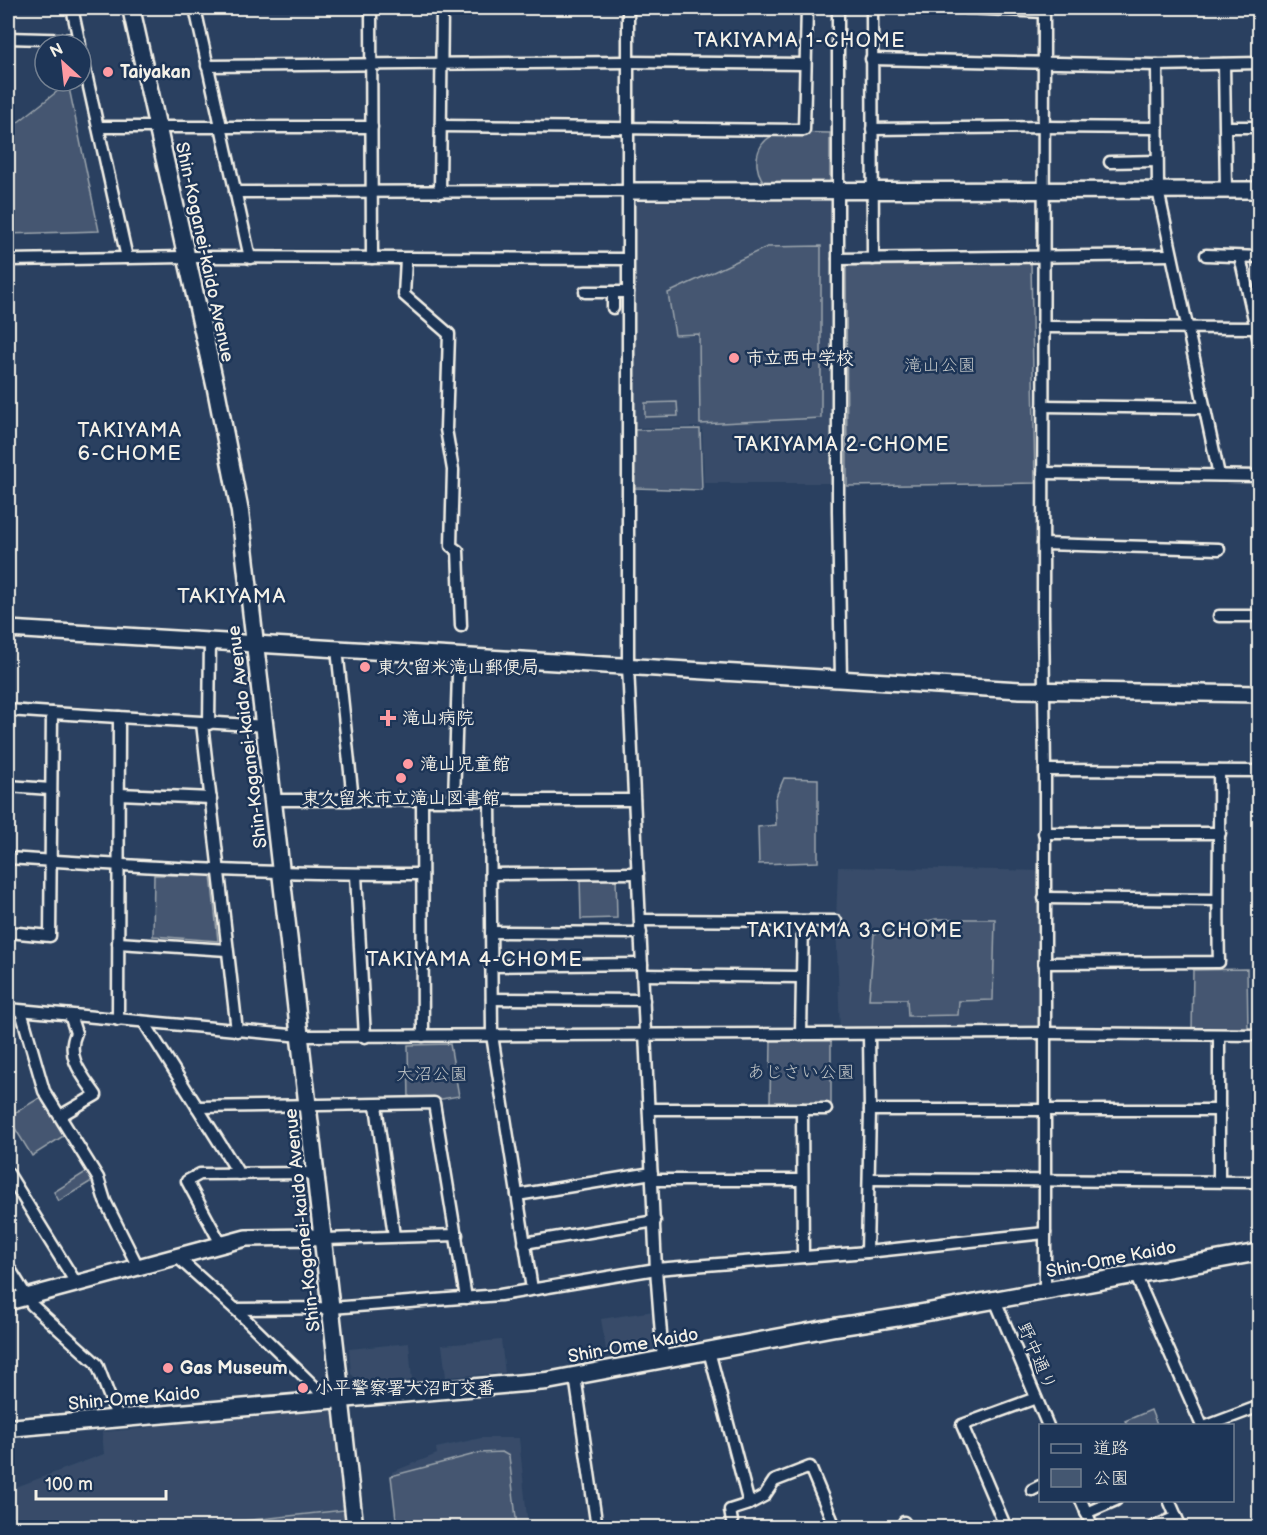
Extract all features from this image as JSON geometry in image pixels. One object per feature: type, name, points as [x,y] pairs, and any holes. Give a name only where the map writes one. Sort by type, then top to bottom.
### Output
[{"type":"main road","name":"Shin-Koganei-kaido Avenue","points":[[131,8],[216,389],[240,512],[332,1308],[334,1400]]},
{"type":"main road","name":"Shin-Ome Kaido","points":[[8,1428],[514,1385],[576,1376],[835,1327],[1260,1252]]},
{"type":"street","points":[[72,8],[77,33]]},
{"type":"street","points":[[195,8],[250,258]]},
{"type":"street","points":[[371,8],[372,258]]},
{"type":"street","points":[[440,192],[442,8]]},
{"type":"street","points":[[628,8],[628,666],[656,1269],[663,1360]]},
{"type":"street","points":[[441,126],[804,130],[807,8]]},
{"type":"street","points":[[838,8],[838,511],[841,679]]},
{"type":"street","points":[[872,8],[873,259]]},
{"type":"street","points":[[966,8],[1044,10],[1045,1291]]},
{"type":"street","points":[[8,38],[33,40]]},
{"type":"street","points":[[871,59],[1157,65],[1260,63]]},
{"type":"street","points":[[207,66],[628,62],[805,64]]},
{"type":"street","points":[[1224,64],[1226,190]]},
{"type":"street","points":[[1157,65],[1158,190],[1219,476]]},
{"type":"street","points":[[91,93],[127,258]]},
{"type":"street","points":[[98,127],[372,127]]},
{"type":"street","points":[[1226,127],[1260,127]]},
{"type":"street","points":[[872,129],[1156,128]]},
{"type":"street","points":[[1110,162],[1157,161]]},
{"type":"street","points":[[235,192],[1260,190]]},
{"type":"street","points":[[838,259],[1171,255]]},
{"type":"street","points":[[1206,255],[1260,257]]},
{"type":"street","points":[[8,260],[185,257],[627,259]]},
{"type":"street","points":[[1240,257],[1258,328],[1260,346]]},
{"type":"street","points":[[406,259],[404,295],[449,334],[446,429],[453,470],[451,546],[458,551],[461,626]]},
{"type":"street","points":[[585,292],[628,292]]},
{"type":"street","points":[[613,292],[613,308]]},
{"type":"street","points":[[1043,327],[1258,328]]},
{"type":"street","points":[[1043,406],[1204,408]]},
{"type":"street","points":[[1043,473],[1260,476]]},
{"type":"street","points":[[1043,544],[1219,549]]},
{"type":"street","points":[[1219,616],[1260,616]]},
{"type":"street","points":[[8,629],[1043,691],[1260,694]]},
{"type":"street","points":[[210,641],[206,724],[211,798],[237,1030]]},
{"type":"street","points":[[337,649],[353,800]]},
{"type":"street","points":[[454,800],[458,674]]},
{"type":"street","points":[[8,710],[266,726]]},
{"type":"street","points":[[8,932],[50,936],[52,713]]},
{"type":"street","points":[[118,1020],[119,717]]},
{"type":"street","points":[[1045,770],[1260,771]]},
{"type":"street","points":[[1044,963],[1219,962],[1217,900],[1220,833],[1219,771]]},
{"type":"street","points":[[8,786],[50,789]]},
{"type":"street","points":[[119,794],[211,798]]},
{"type":"street","points":[[274,800],[634,800]]},
{"type":"street","points":[[422,800],[423,1036]]},
{"type":"street","points":[[490,800],[492,1035],[532,1289]]},
{"type":"street","points":[[1044,833],[1220,833]]},
{"type":"street","points":[[8,858],[219,871],[356,875],[423,874]]},
{"type":"street","points":[[491,874],[638,873]]},
{"type":"street","points":[[356,875],[365,1036]]},
{"type":"street","points":[[1044,898],[1217,900]]},
{"type":"street","points":[[640,920],[836,921]]},
{"type":"street","points":[[801,1035],[803,922]]},
{"type":"street","points":[[491,932],[641,933]]},
{"type":"street","points":[[118,943],[227,950]]},
{"type":"street","points":[[491,966],[643,969],[801,977]]},
{"type":"street","points":[[492,999],[644,1000]]},
{"type":"street","points":[[8,1009],[301,1036],[1044,1033],[1260,1035]]},
{"type":"street","points":[[21,1011],[44,1091],[98,1178],[105,1201],[138,1267]]},
{"type":"street","points":[[60,1116],[96,1095],[75,1062],[71,1044],[76,1033],[70,1015]]},
{"type":"street","points":[[144,1022],[239,1174]]},
{"type":"street","points":[[867,1252],[869,1035]]},
{"type":"street","points":[[1219,1036],[1219,1180]]},
{"type":"street","points":[[197,1107],[434,1103],[466,1298]]},
{"type":"street","points":[[376,1105],[394,1236]]},
{"type":"street","points":[[650,1109],[826,1109]]},
{"type":"street","points":[[802,1109],[802,1257]]},
{"type":"street","points":[[870,1110],[1220,1110]]},
{"type":"street","points":[[8,1173],[76,1283]]},
{"type":"street","points":[[221,1244],[187,1181],[200,1174],[317,1173]]},
{"type":"street","points":[[517,1195],[652,1177],[802,1180]]},
{"type":"street","points":[[869,1179],[1251,1182],[1260,1180]]},
{"type":"street","points":[[524,1243],[655,1221]]},
{"type":"street","points":[[235,1309],[332,1308],[466,1298],[656,1269],[867,1252],[1045,1233]]},
{"type":"street","points":[[8,1302],[246,1238],[311,1237],[324,1239],[457,1235]]},
{"type":"street","points":[[176,1256],[235,1309],[316,1388],[334,1400],[355,1527]]},
{"type":"street","points":[[8,1266],[32,1305],[97,1364],[118,1419]]},
{"type":"street","points":[[1135,1274],[1202,1424]]},
{"type":"street","name":"野中通り","points":[[995,1300],[1048,1424]]},
{"type":"street","points":[[709,1351],[749,1504]]},
{"type":"street","points":[[576,1376],[597,1527]]},
{"type":"street","points":[[1006,1527],[962,1425],[1036,1398]]},
{"type":"street","points":[[1210,1424],[1260,1406]]},
{"type":"street","points":[[734,1527],[730,1510],[764,1496],[774,1481],[810,1467],[835,1527]]},
{"type":"street","points":[[1082,1502],[1093,1527]]},
{"type":"street","points":[[1086,1513],[1111,1502]]},
{"type":"street","points":[[1170,1502],[1181,1527]]},
{"type":"street","points":[[1151,1527],[1176,1517]]},
{"type":"shaded area","name":"市立西中学校","points":[[630,198],[836,199],[835,483],[704,483],[702,427],[633,428]]},
{"type":"shaded area","points":[[838,867],[1045,871],[1044,1033],[840,1030],[836,921]]},
{"type":"shaded area","points":[[654,1311],[653,1348],[607,1356],[601,1319]]},
{"type":"shaded area","points":[[501,1340],[505,1373],[446,1377],[442,1345]]},
{"type":"shaded area","points":[[409,1343],[412,1380],[364,1385],[351,1374],[349,1349]]},
{"type":"shaded area","points":[[341,1399],[355,1527],[346,1527],[344,1510],[187,1528],[23,1527],[8,1512],[8,1490],[104,1454],[102,1432],[148,1428],[147,1416]]},
{"type":"shaded area","points":[[481,1438],[519,1438],[528,1527],[397,1527],[392,1472],[437,1454],[436,1448]]},
{"type":"green space","points":[[55,93],[70,93],[99,231],[8,234],[8,130]]},
{"type":"green space","points":[[778,132],[830,133],[830,188],[784,190],[773,188],[762,179],[757,166],[759,152],[766,140]]},
{"type":"green space","points":[[821,246],[821,418],[700,424],[699,334],[675,335],[668,293],[767,247]]},
{"type":"green space","name":"滝山公園","points":[[930,262],[1031,263],[1035,483],[847,486],[846,266],[930,265]]},
{"type":"green space","points":[[677,402],[678,416],[645,417],[645,403]]},
{"type":"green space","points":[[700,429],[702,490],[634,488],[632,430]]},
{"type":"green space","points":[[784,778],[818,779],[818,862],[759,864],[758,827],[776,825],[775,799]]},
{"type":"green space","points":[[154,875],[211,875],[218,941],[153,936]]},
{"type":"green space","points":[[580,877],[616,877],[617,918],[581,919]]},
{"type":"green space","points":[[936,919],[995,919],[993,1000],[959,1001],[958,1015],[908,1016],[907,999],[869,999],[874,934]]},
{"type":"green space","points":[[1247,969],[1248,1031],[1192,1031],[1193,970]]},
{"type":"green space","name":"あじさい公園","points":[[771,1040],[831,1040],[831,1105],[770,1105]]},
{"type":"green space","name":"大沼公園","points":[[450,1044],[459,1096],[436,1100],[409,1100],[408,1045]]},
{"type":"green space","points":[[41,1097],[65,1135],[32,1156],[8,1117]]},
{"type":"green space","points":[[89,1170],[95,1179],[59,1201],[54,1192]]},
{"type":"green space","points":[[1151,1410],[1157,1424],[1126,1424],[1125,1421]]},
{"type":"green space","points":[[502,1452],[509,1456],[517,1527],[397,1527],[391,1476],[479,1453]]},
{"type":"green space","points":[[344,1510],[346,1527],[187,1527]]},
{"type":"place","name":"Taiyakan","points":[[108,72]]},
{"type":"place","name":"市立西中学校","points":[[734,358]]},
{"type":"place","name":"東久留米滝山郵便局","points":[[365,667]]},
{"type":"place","name":"滝山病院","points":[[388,718]]},
{"type":"place","name":"滝山児童館","points":[[408,764]]},
{"type":"place","name":"東久留米市立滝山図書館","points":[[401,778]]},
{"type":"place","name":"Gas Museum","points":[[168,1368]]},
{"type":"place","name":"小平警察署大沼町交番","points":[[303,1388]]},
{"type":"district","name":"TAKIYAMA 1-CHOME","points":[[800,40]]},
{"type":"district","name":"TAKIYAMA 6-CHOME","points":[[130,442]]},
{"type":"district","name":"TAKIYAMA 2-CHOME","points":[[842,444]]},
{"type":"district","name":"TAKIYAMA","points":[[232,596]]},
{"type":"district","name":"TAKIYAMA 3-CHOME","points":[[855,930]]},
{"type":"district","name":"TAKIYAMA 4-CHOME","points":[[475,959]]}]
